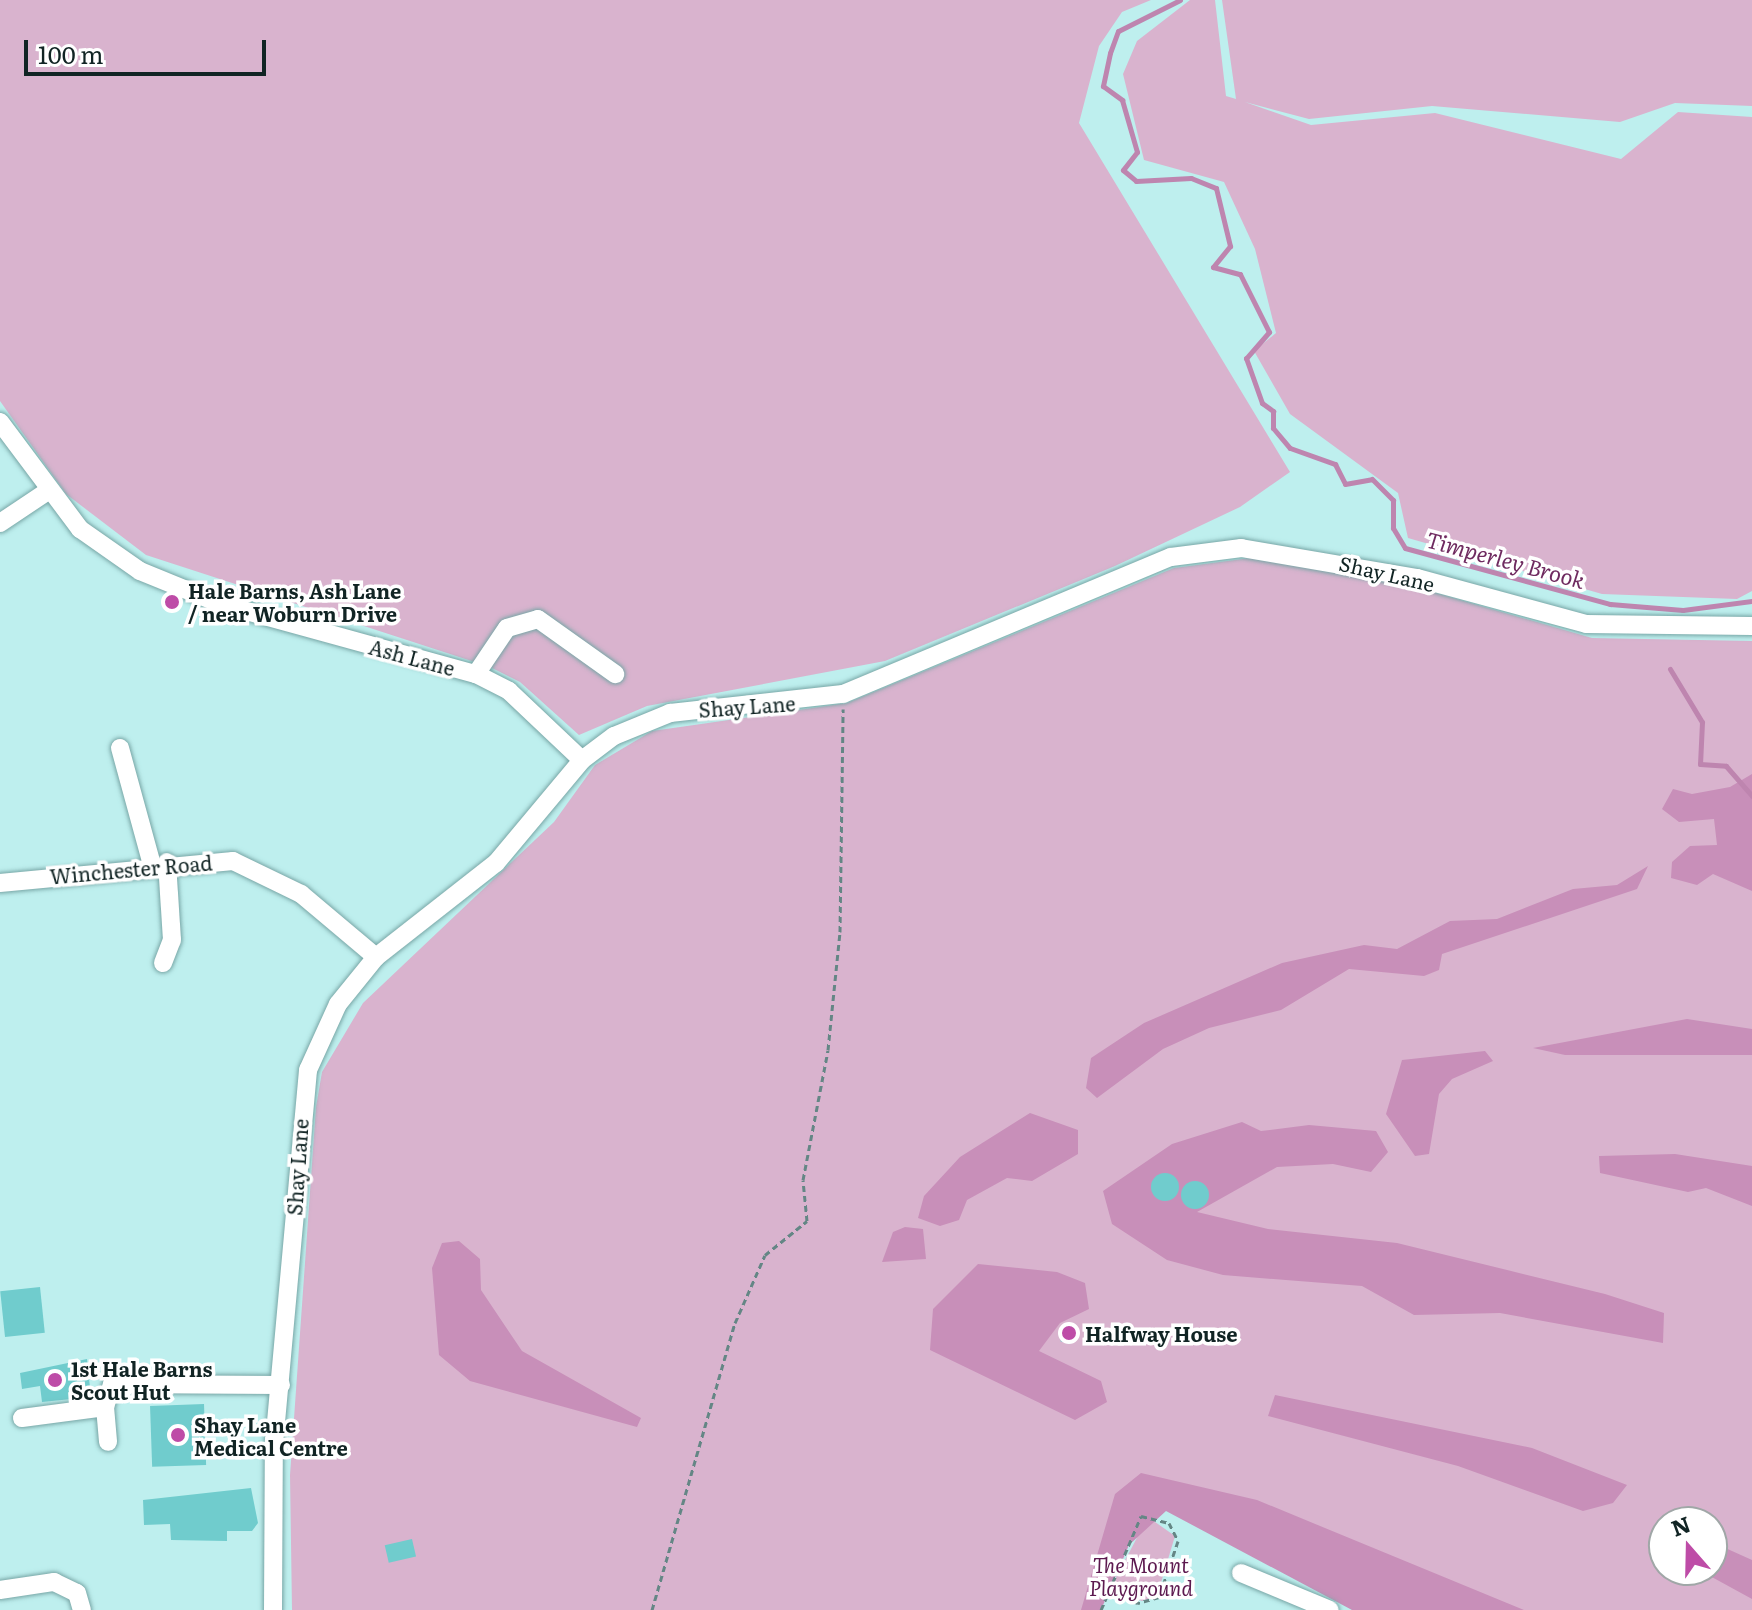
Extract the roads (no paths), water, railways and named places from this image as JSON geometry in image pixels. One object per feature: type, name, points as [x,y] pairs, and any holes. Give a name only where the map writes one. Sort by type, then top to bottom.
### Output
[{"type":"street","name":"Ash Lane","points":[[0,422],[48,491],[101,545],[178,589],[476,674],[509,691],[582,760]]},
{"type":"street","points":[[0,523],[48,491]]},
{"type":"street","name":"Shay Lane","points":[[273,1610],[281,1385],[308,1070],[338,1004],[376,957],[496,863],[582,760],[614,736],[670,713],[843,694],[1171,557],[1241,548],[1417,578],[1586,624],[1752,626]]},
{"type":"street","points":[[476,674],[507,628],[538,619],[615,674]]},
{"type":"street","points":[[120,748],[159,863],[172,940],[163,963]]},
{"type":"street","name":"Winchester Road","points":[[0,883],[159,863],[233,861],[301,894],[376,957]]},
{"type":"street","points":[[108,1442],[105,1407],[112,1384],[281,1385]]},
{"type":"street","points":[[22,1418],[105,1407]]},
{"type":"street","points":[[1241,1573],[1330,1610]]},
{"type":"street","points":[[0,1590],[54,1582],[77,1593],[82,1610]]},
{"type":"waterway","name":"Timperley Brook","points":[[1180,0],[1118,31],[1110,53],[1103,86],[1122,100],[1137,152],[1123,170],[1136,181],[1191,178],[1216,188],[1230,246],[1213,267],[1240,274],[1269,332],[1246,358],[1262,403],[1273,411],[1273,428],[1290,448],[1335,464],[1345,484],[1372,479],[1393,500],[1393,528],[1405,548],[1610,604],[1683,610],[1752,601]]},
{"type":"waterway","points":[[1670,669],[1702,722],[1700,764],[1726,766],[1752,796]]},
{"type":"place","name":"Hale Barns, Ash Lane / near Woburn Drive","points":[[172,602]]},
{"type":"place","name":"Halfway House","points":[[1069,1333]]},
{"type":"place","name":"1st Hale Barns Scout Hut","points":[[55,1380]]},
{"type":"place","name":"Shay Lane Medical Centre","points":[[178,1435]]},
{"type":"park label","name":"The Mount Playground","points":[[1141,1576]]}]
